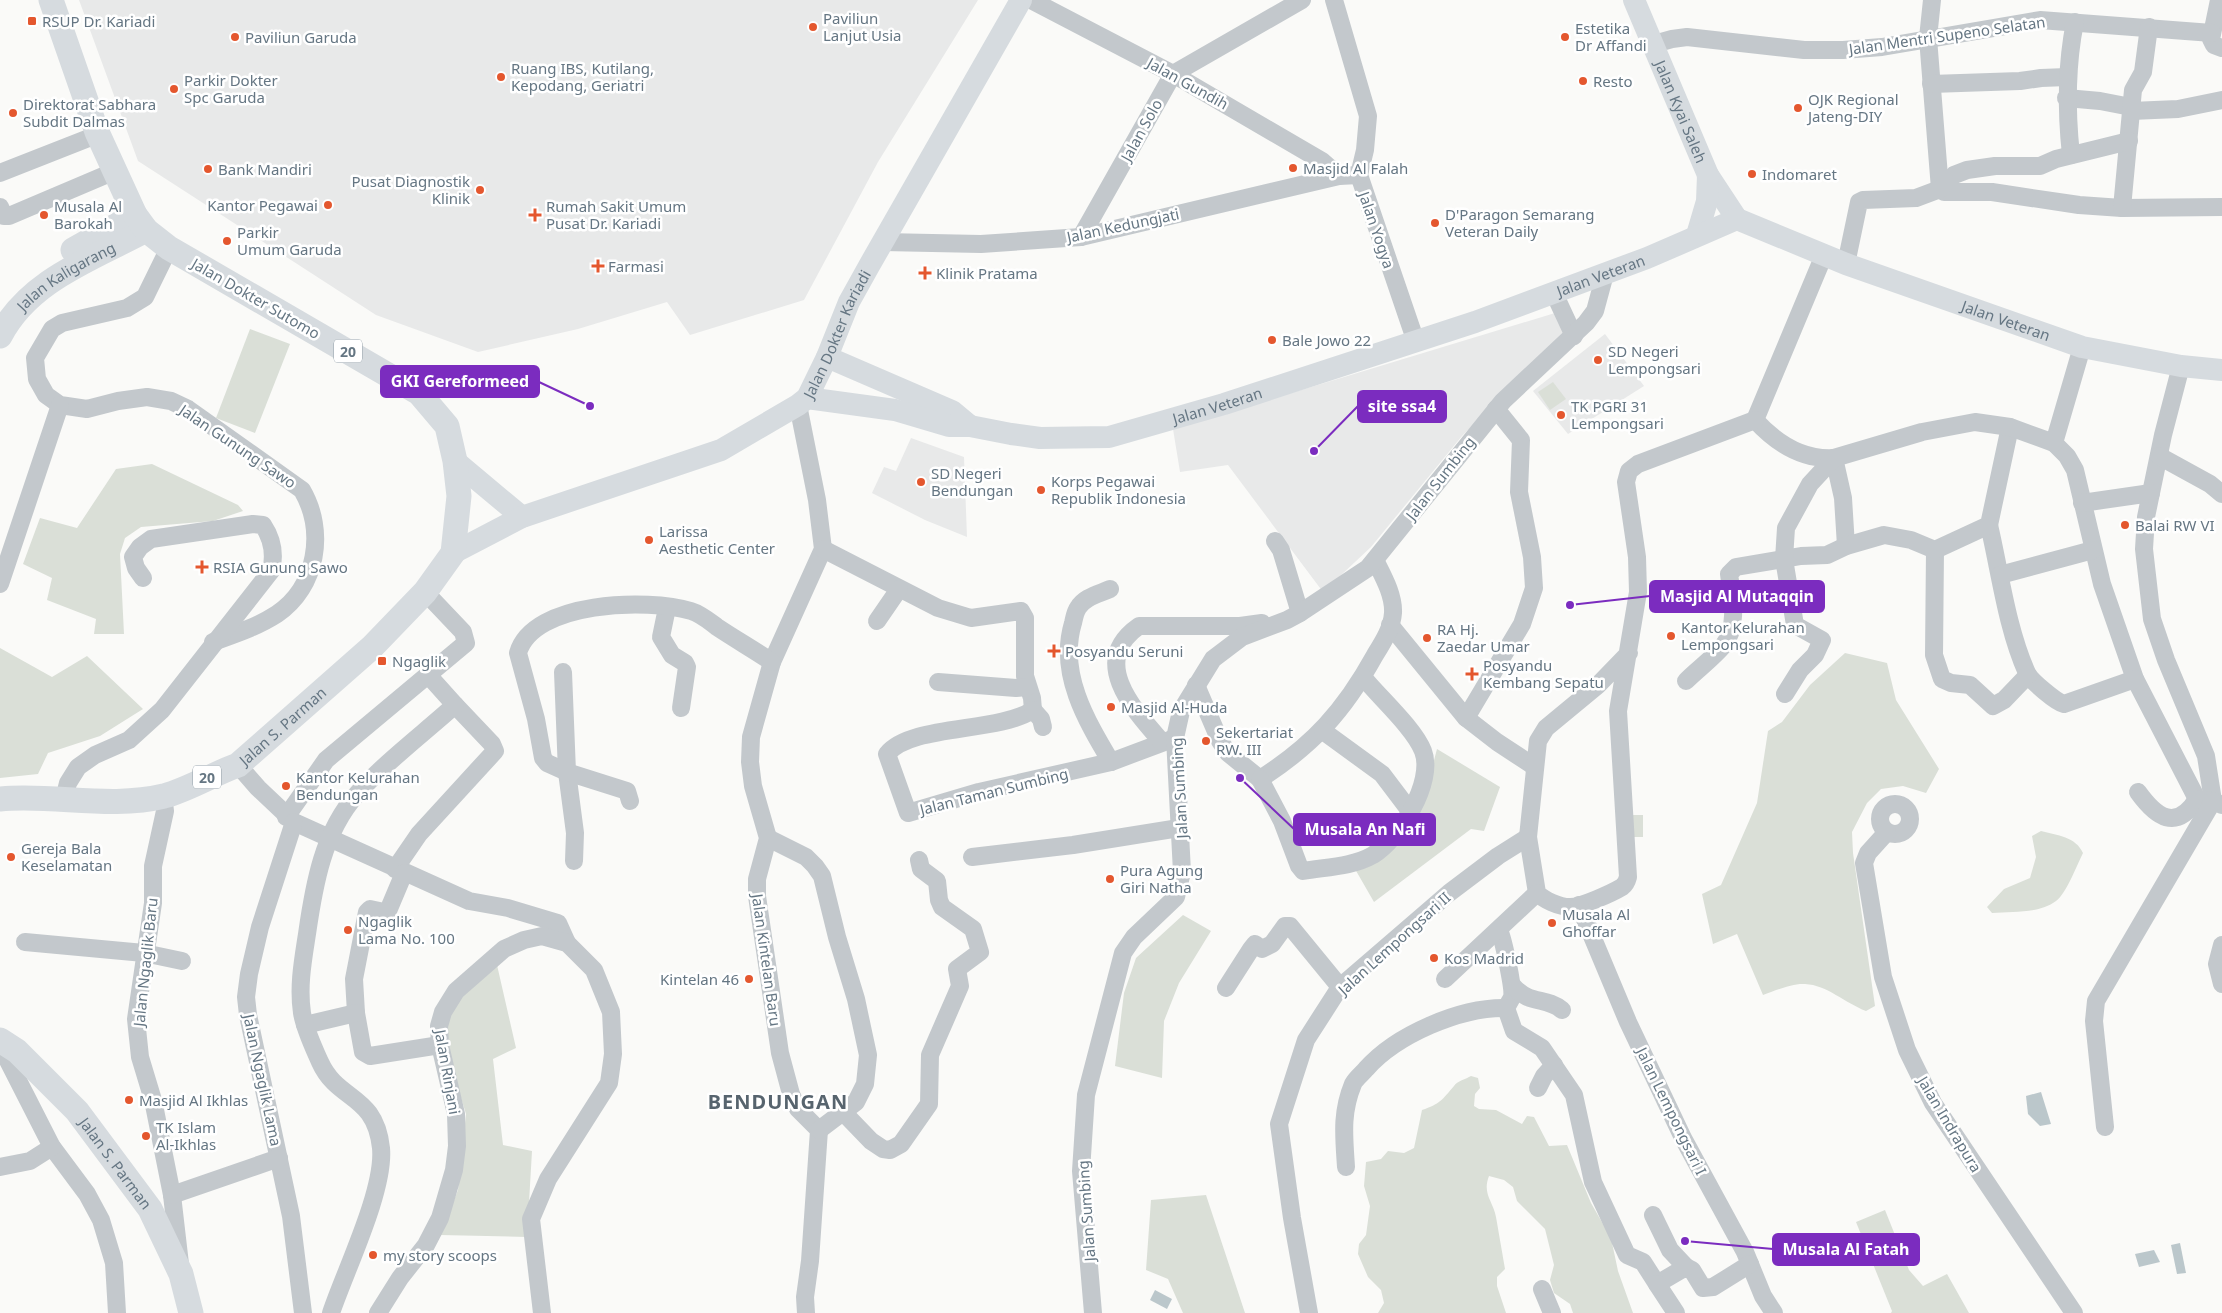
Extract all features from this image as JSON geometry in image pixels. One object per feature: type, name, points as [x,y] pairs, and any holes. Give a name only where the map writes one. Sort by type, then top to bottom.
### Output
[{"type":"highway","name":"Jalan Dokter Sutomo","points":[[51,0],[98,133],[141,223],[169,248],[419,393],[447,426],[455,461],[459,496],[453,553]]},
{"type":"highway","name":"Jalan Kaligarang","points":[[0,305],[30,274],[141,223]]},
{"type":"highway","name":"Jalan Kaligarang","points":[[0,336],[10,317],[46,283],[141,223]]},
{"type":"highway","name":"Jalan S. Parman","points":[[0,799],[115,800],[163,796],[188,788],[221,771],[238,765],[353,667],[425,592],[453,553]]},
{"type":"highway","name":"Jalan S. Parman","points":[[0,1040],[17,1051],[60,1093],[91,1129],[150,1209],[181,1274],[191,1313]]},
{"type":"main road","name":"Jalan Dokter Kariadi","points":[[453,553],[522,517],[721,450],[803,402],[827,357],[850,302],[1021,0]]},
{"type":"main road","name":"Jalan Kyai Saleh","points":[[1634,0],[1708,175],[1736,219]]},
{"type":"main road","points":[[1697,234],[1707,201],[1708,175]]},
{"type":"main road","name":"Jalan Veteran","points":[[803,402],[895,410],[949,426],[970,426],[1040,438],[1109,437],[1224,404],[1416,342],[1647,258],[1697,234],[1736,219],[1846,264],[2082,347],[2181,366],[2222,370]]},
{"type":"main road","name":"Jalan Veteran","points":[[827,357],[952,412],[970,426]]},
{"type":"main road","points":[[455,461],[522,517]]},
{"type":"street","name":"Jalan Dokter Sutomo","points":[[46,0],[98,133]]},
{"type":"street","name":"Jalan Gundih","points":[[1031,0],[1173,74],[1322,161],[1339,176]]},
{"type":"street","points":[[1173,74],[1302,0]]},
{"type":"street","name":"Jalan Yogya","points":[[1334,0],[1368,116],[1365,150],[1359,175],[1416,342]]},
{"type":"street","points":[[1932,0],[1928,38],[1940,189]]},
{"type":"street","points":[[2219,0],[2212,33],[2212,43],[2222,48]]},
{"type":"street","name":"Jalan Mentri Supeno Selatan","points":[[1654,44],[1687,37],[1804,50],[1842,50],[1882,47],[2027,22],[2075,22],[2212,33]]},
{"type":"street","points":[[2071,155],[2066,77],[2075,22]]},
{"type":"street","points":[[2122,208],[2133,90],[2142,72],[2149,27]]},
{"type":"street","name":"Jalan Solo","points":[[1081,237],[1173,74]]},
{"type":"street","points":[[1931,84],[2020,81],[2066,77]]},
{"type":"street","points":[[2066,98],[2100,101],[2131,109],[2178,109],[2222,100]]},
{"type":"street","points":[[0,173],[98,133]]},
{"type":"street","points":[[1846,264],[1859,202],[1870,198],[1916,198],[1940,189],[1954,175],[1967,170],[1995,166],[2040,166],[2071,155],[2129,141]]},
{"type":"street","points":[[0,207],[4,216],[10,216],[115,171]]},
{"type":"street","name":"Jalan Kedungjati","points":[[883,242],[981,244],[1081,237],[1339,176],[1359,175]]},
{"type":"street","points":[[1940,189],[1944,192],[1992,192],[2079,205],[2122,208],[2222,207]]},
{"type":"street","points":[[0,584],[60,405],[46,395],[37,379],[35,358],[52,329],[62,323],[127,308],[145,297],[169,248]]},
{"type":"street","points":[[1629,653],[1598,685],[1546,728],[1538,741],[1528,837],[1538,893],[1542,898],[1557,904],[1570,907],[1579,905],[1623,886],[1628,877],[1618,712],[1629,653],[1638,592],[1637,557],[1626,482],[1629,472],[1638,464],[1755,420],[1824,255]]},
{"type":"street","name":"Jalan Sumbing","points":[[1093,1313],[1081,1171],[1086,1096],[1123,953],[1134,937],[1176,897],[1182,872],[1179,828],[1168,740],[1180,711],[1213,660],[1228,646],[1242,637],[1293,616],[1357,576],[1375,560],[1441,474],[1503,400],[1574,336],[1595,311],[1605,274]]},
{"type":"street","points":[[1554,293],[1574,336]]},
{"type":"street","points":[[2054,442],[2082,347]]},
{"type":"street","points":[[2105,1127],[2094,1021],[2096,1001],[2211,802],[2206,756],[2166,660],[2152,618],[2144,549],[2146,517],[2181,366]]},
{"type":"street","name":"Jalan Gunung Sawo","points":[[60,405],[87,409],[118,401],[147,397],[170,401],[188,409],[302,490],[307,499],[314,522],[316,545],[312,565],[304,584],[294,600],[278,613],[252,628],[213,642]]},
{"type":"street","points":[[803,402],[823,549],[772,662],[751,737],[750,762],[753,786],[768,838],[806,857],[822,876],[837,938],[856,999],[868,1055],[865,1084],[856,1102],[844,1113],[819,1130],[810,1261],[805,1297],[806,1313]]},
{"type":"street","points":[[1466,718],[1522,624],[1534,588],[1532,557],[1519,492],[1521,440],[1496,409]]},
{"type":"street","points":[[1755,420],[1768,434],[1806,456],[1819,459],[1834,458],[1922,432],[1966,423],[1982,422],[2010,427],[2054,442],[2073,464],[2093,550],[2134,679],[2211,802]]},
{"type":"street","points":[[2010,427],[1989,525],[2017,645],[2028,675],[2056,700],[2064,704],[2134,679]]},
{"type":"street","points":[[2159,456],[2210,484],[2222,494]]},
{"type":"street","points":[[1834,458],[1843,498],[1846,546]]},
{"type":"street","points":[[1785,694],[1800,670],[1815,655],[1822,640],[1796,625],[1784,559],[1786,528],[1793,512],[1810,484],[1834,458]]},
{"type":"street","points":[[2082,503],[2151,493]]},
{"type":"street","points":[[64,799],[68,783],[78,767],[95,755],[129,740],[162,710],[213,642],[271,571],[274,556],[269,534],[263,525],[253,524],[151,539],[140,547],[133,557],[136,568],[143,578]]},
{"type":"street","points":[[1686,682],[1725,645],[1731,631],[1733,617],[1729,574],[1731,570],[1784,559],[1828,555],[1846,546],[1884,535],[1911,540],[1935,550],[1989,525]]},
{"type":"street","points":[[1168,740],[1144,722],[1117,677],[1115,658],[1121,641],[1128,633],[1139,626],[1240,626],[1293,616],[1281,550],[1275,541]]},
{"type":"street","points":[[823,549],[938,608],[971,618],[998,616],[1012,611],[1021,611],[1025,618],[1024,666],[1027,687],[1032,698],[1033,710],[1041,719],[1044,727]]},
{"type":"street","points":[[1935,550],[1934,655],[1942,679],[1951,683],[1970,685],[1992,706],[2004,700],[2028,675]]},
{"type":"street","points":[[2000,575],[2093,550]]},
{"type":"street","points":[[1260,780],[1288,761],[1323,731],[1363,677],[1390,625],[1392,601],[1375,560]]},
{"type":"street","points":[[877,621],[899,589]]},
{"type":"street","points":[[1110,589],[1088,598],[1077,609],[1068,638],[1067,656],[1084,718],[1111,762]]},
{"type":"street","name":"Jalan Ngaglik Lama","points":[[303,1313],[291,1216],[248,1015],[246,997],[260,928],[290,820],[326,760],[429,676],[466,643],[463,632],[425,592]]},
{"type":"street","points":[[630,801],[627,791],[567,772],[547,763],[543,758],[536,719],[518,653],[521,644],[538,626],[576,611],[634,605],[691,611],[706,618],[772,662]]},
{"type":"street","points":[[667,608],[661,637],[672,655],[685,663],[687,667],[681,708]]},
{"type":"street","points":[[1390,625],[1466,718],[1497,742],[1535,767]]},
{"type":"street","points":[[563,672],[567,772],[575,824],[574,861]]},
{"type":"street","points":[[429,676],[492,744],[495,751],[419,834],[400,871],[388,911],[370,909],[367,912],[354,979],[356,1014],[366,1055],[440,1045]]},
{"type":"street","points":[[1196,685],[1220,741],[1234,759],[1260,780],[1282,821],[1299,866],[1303,871],[1354,863],[1373,855],[1390,841],[1410,811],[1421,789],[1425,758],[1423,750],[1363,677]]},
{"type":"street","points":[[938,682],[1016,688],[1027,687]]},
{"type":"street","points":[[330,1313],[376,1189],[381,1149],[376,1121],[368,1109],[333,1081],[322,1065],[304,1025],[300,988],[311,895],[329,839],[356,794],[455,706]]},
{"type":"street","name":"Jalan Taman Sumbing","points":[[1033,710],[1024,716],[906,739],[893,746],[887,754],[908,813],[979,792],[1111,762],[1168,740]]},
{"type":"street","points":[[1323,731],[1382,774],[1410,811]]},
{"type":"street","points":[[238,765],[290,820],[469,901],[508,908],[558,923],[567,943]]},
{"type":"street","points":[[2138,792],[2152,810],[2166,818],[2180,816],[2192,807],[2211,802]]},
{"type":"street","name":"Jalan Ngaglik Baru","points":[[163,796],[165,811],[153,866],[153,903],[144,953],[136,1019],[137,1038],[153,1100],[172,1195],[181,1274]]},
{"type":"street","points":[[972,856],[1073,845],[1179,828]]},
{"type":"street","name":"Jalan Indrapura","points":[[1887,832],[1868,853],[1864,863],[1883,976],[1907,1050],[1933,1102],[2074,1313]]},
{"type":"street","name":"Jalan Lempongsari II","points":[[1309,1313],[1292,1218],[1279,1124],[1306,1040],[1340,987],[1449,893],[1498,856],[1528,837]]},
{"type":"street","name":"Jalan Kintelan Baru","points":[[768,838],[757,879],[780,1053],[798,1109],[819,1130]]},
{"type":"street","points":[[844,1113],[871,1141],[883,1149],[890,1150],[901,1144],[929,1104],[930,1055],[960,986],[957,969],[980,952],[973,929],[942,907],[939,900],[937,881],[921,869],[919,860]]},
{"type":"street","points":[[1445,979],[1538,893]]},
{"type":"street","name":"Jalan Lempongsari I","points":[[1579,905],[1628,1022],[1683,1138],[1750,1264],[1763,1296],[1774,1313]]},
{"type":"street","points":[[1226,988],[1251,948],[1256,944],[1262,949],[1272,944],[1285,926],[1290,926],[1340,987]]},
{"type":"street","points":[[1499,930],[1505,942],[1507,967],[1512,985],[1512,997],[1506,1008],[1514,1030],[1542,1048],[1574,1095],[1593,1182],[1627,1255],[1643,1262],[1676,1313]]},
{"type":"street","name":"Jalan Rinjani","points":[[378,1313],[400,1278],[426,1245],[440,1218],[454,1170],[457,1146],[456,1114],[440,1045],[438,1026],[444,1012],[456,991],[504,949],[524,940],[542,936],[567,943],[594,970],[611,1012],[613,1054],[609,1083],[548,1179],[531,1219],[542,1313]]},
{"type":"street","points":[[24,942],[144,953],[182,961]]},
{"type":"street","points":[[2222,945],[2217,964],[2222,984]]},
{"type":"street","points":[[1512,985],[1525,997],[1553,1004],[1562,1010]]},
{"type":"street","points":[[1346,1167],[1343,1120],[1354,1082],[1380,1053],[1435,1023],[1494,1008],[1506,1008]]},
{"type":"street","points":[[304,1025],[356,1014]]},
{"type":"street","points":[[0,1045],[52,1148],[87,1194],[101,1220],[114,1263],[117,1313]]},
{"type":"street","points":[[1538,1088],[1544,1076],[1554,1065]]},
{"type":"street","points":[[0,1166],[30,1162],[52,1148]]},
{"type":"street","points":[[172,1195],[279,1158]]},
{"type":"street","points":[[1653,1215],[1681,1270]]},
{"type":"street","points":[[1657,1284],[1681,1270],[1692,1270],[1703,1288],[1708,1288],[1750,1264]]},
{"type":"street","points":[[1542,1289],[1552,1313]]},
{"type":"shaded area","name":"Rumah Sakit Umum Pusat Dr. Kariadi","points":[[79,0],[978,0],[878,162],[804,300],[690,335],[667,302],[578,329],[478,352],[376,315],[138,161]]},
{"type":"shaded area","points":[[1555,313],[1564,333],[1462,436],[1371,547],[1323,592],[1228,465],[1180,472],[1173,429]]},
{"type":"shaded area","points":[[250,329],[290,344],[255,433],[216,418]]},
{"type":"shaded area","name":"SD Negeri Lempongsari","points":[[1605,334],[1644,386],[1568,434],[1533,391]]},
{"type":"shaded area","points":[[1553,382],[1566,399],[1550,410],[1538,392]]},
{"type":"shaded area","name":"SD Negeri Bendungan","points":[[911,438],[964,457],[967,537],[925,520],[872,493],[884,467],[896,471]]},
{"type":"shaded area","points":[[152,464],[238,505],[243,511],[213,521],[141,527],[125,538],[120,554],[124,634],[94,634],[96,619],[47,600],[52,578],[23,564],[40,518],[77,528],[116,469]]},
{"type":"shaded area","points":[[0,648],[52,677],[87,656],[143,709],[100,736],[48,753],[38,774],[0,778]]},
{"type":"shaded area","points":[[1845,653],[1887,663],[1896,700],[1939,769],[1926,793],[1903,786],[1881,789],[1867,803],[1852,832],[1853,853],[1875,1006],[1866,1011],[1813,985],[1795,985],[1763,995],[1737,934],[1713,944],[1702,894],[1721,885],[1757,803],[1768,731],[1782,722],[1810,685]]},
{"type":"shaded area","points":[[1437,749],[1500,787],[1484,831],[1471,829],[1374,902],[1355,869],[1397,840],[1429,779]]},
{"type":"shaded area","points":[[1629,815],[1643,815],[1643,837],[1629,837]]},
{"type":"shaded area","points":[[2041,831],[2071,840],[2076,843],[2083,853],[2064,892],[2056,901],[2042,908],[1992,913],[1987,907],[2004,889],[2030,878],[2036,857],[2032,836]]},
{"type":"shaded area","points":[[1183,915],[1211,931],[1179,983],[1164,1021],[1162,1078],[1115,1066],[1124,993],[1136,958]]},
{"type":"shaded area","points":[[497,965],[516,1048],[493,1059],[503,1145],[532,1151],[527,1237],[440,1235],[458,1190],[466,1114],[443,1039],[452,1006]]},
{"type":"shaded area","points":[[1471,1076],[1478,1078],[1480,1088],[1475,1094],[1474,1106],[1479,1109],[1496,1110],[1522,1124],[1527,1116],[1534,1117],[1549,1146],[1567,1145],[1591,1203],[1611,1238],[1618,1271],[1633,1313],[1573,1313],[1570,1304],[1554,1293],[1550,1280],[1554,1265],[1545,1229],[1517,1201],[1513,1187],[1504,1180],[1489,1176],[1487,1193],[1495,1211],[1505,1269],[1497,1277],[1497,1286],[1506,1313],[1378,1313],[1384,1303],[1381,1290],[1368,1277],[1358,1254],[1359,1244],[1366,1235],[1370,1206],[1364,1186],[1366,1162],[1381,1159],[1388,1151],[1404,1153],[1414,1148],[1422,1110],[1433,1106],[1457,1083]]},
{"type":"shaded area","points":[[2041,1092],[2051,1124],[2040,1126],[2028,1114],[2026,1096]]},
{"type":"shaded area","points":[[1206,1195],[1245,1313],[1183,1313],[1168,1279],[1146,1270],[1151,1200]]},
{"type":"shaded area","points":[[1885,1210],[1909,1270],[1923,1286],[1947,1274],[1969,1313],[1891,1313],[1892,1311],[1856,1222]]},
{"type":"shaded area","points":[[2180,1243],[2186,1273],[2177,1274],[2171,1245]]},
{"type":"shaded area","points":[[2154,1250],[2160,1262],[2139,1267],[2135,1254]]},
{"type":"shaded area","points":[[1155,1290],[1172,1299],[1167,1309],[1150,1300]]},
{"type":"place","name":"RSUP Dr. Kariadi","points":[[32,21]]},
{"type":"place","name":"Paviliun Lanjut Usia","points":[[813,27]]},
{"type":"place","name":"Paviliun Garuda","points":[[235,37]]},
{"type":"place","name":"Estetika Dr Affandi","points":[[1565,37]]},
{"type":"place","name":"Ruang IBS, Kutilang, Kepodang, Geriatri","points":[[501,77]]},
{"type":"place","name":"Resto","points":[[1583,81]]},
{"type":"place","name":"Parkir Dokter Spc Garuda","points":[[174,89]]},
{"type":"place","name":"OJK Regional Jateng-DIY","points":[[1798,108]]},
{"type":"place","name":"Direktorat Sabhara Subdit Dalmas","points":[[13,113]]},
{"type":"place","name":"Masjid Al Falah","points":[[1293,168]]},
{"type":"place","name":"Bank Mandiri","points":[[208,169]]},
{"type":"place","name":"Indomaret","points":[[1752,174]]},
{"type":"place","name":"Pusat Diagnostik Klinik","points":[[480,190]]},
{"type":"place","name":"Kantor Pegawai","points":[[328,205]]},
{"type":"place","name":"Musala Al Barokah","points":[[44,215]]},
{"type":"place","name":"Rumah Sakit Umum Pusat Dr. Kariadi","points":[[535,215]]},
{"type":"place","name":"D'Paragon Semarang Veteran Daily","points":[[1435,223]]},
{"type":"place","name":"Parkir Umum Garuda","points":[[227,241]]},
{"type":"place","name":"Farmasi","points":[[598,266]]},
{"type":"place","name":"Klinik Pratama","points":[[925,273]]},
{"type":"place","name":"Bale Jowo 22","points":[[1272,340]]},
{"type":"place","name":"SD Negeri Lempongsari","points":[[1598,360]]},
{"type":"place","name":"GKI Gereformeed","points":[[590,406]]},
{"type":"place","name":"TK PGRI 31 Lempongsari","points":[[1561,415]]},
{"type":"place","name":"site ssa4","points":[[1314,451]]},
{"type":"place","name":"SD Negeri Bendungan","points":[[921,482]]},
{"type":"place","name":"Korps Pegawai Republik Indonesia","points":[[1041,490]]},
{"type":"place","name":"Balai RW VI","points":[[2125,525]]},
{"type":"place","name":"Larissa Aesthetic Center","points":[[649,540]]},
{"type":"place","name":"RSIA Gunung Sawo","points":[[202,567]]},
{"type":"place","name":"Masjid Al Mutaqqin","points":[[1570,605]]},
{"type":"place","name":"Kantor Kelurahan Lempongsari","points":[[1671,636]]},
{"type":"place","name":"RA Hj. Zaedar Umar","points":[[1427,638]]},
{"type":"place","name":"Posyandu Seruni","points":[[1054,651]]},
{"type":"place","name":"Ngaglik","points":[[382,661]]},
{"type":"place","name":"Posyandu Kembang Sepatu","points":[[1472,674]]},
{"type":"place","name":"Masjid Al-Huda","points":[[1111,707]]},
{"type":"place","name":"Sekertariat RW. III","points":[[1206,741]]},
{"type":"place","name":"Musala An Nafi","points":[[1240,778]]},
{"type":"place","name":"Kantor Kelurahan Bendungan","points":[[286,786]]},
{"type":"place","name":"Gereja Bala Keselamatan","points":[[11,857]]},
{"type":"place","name":"Pura Agung Giri Natha","points":[[1110,879]]},
{"type":"place","name":"Musala Al Ghoffar","points":[[1552,923]]},
{"type":"place","name":"Ngaglik Lama No. 100","points":[[348,930]]},
{"type":"place","name":"Kos Madrid","points":[[1434,958]]},
{"type":"place","name":"Kintelan 46","points":[[749,979]]},
{"type":"place","name":"Masjid Al Ikhlas","points":[[129,1100]]},
{"type":"place","name":"TK Islam Al-Ikhlas","points":[[146,1136]]},
{"type":"place","name":"Musala Al Fatah","points":[[1685,1241]]},
{"type":"place","name":"my story scoops","points":[[373,1255]]},
{"type":"district","name":"BENDUNGAN","points":[[778,1101]]}]
